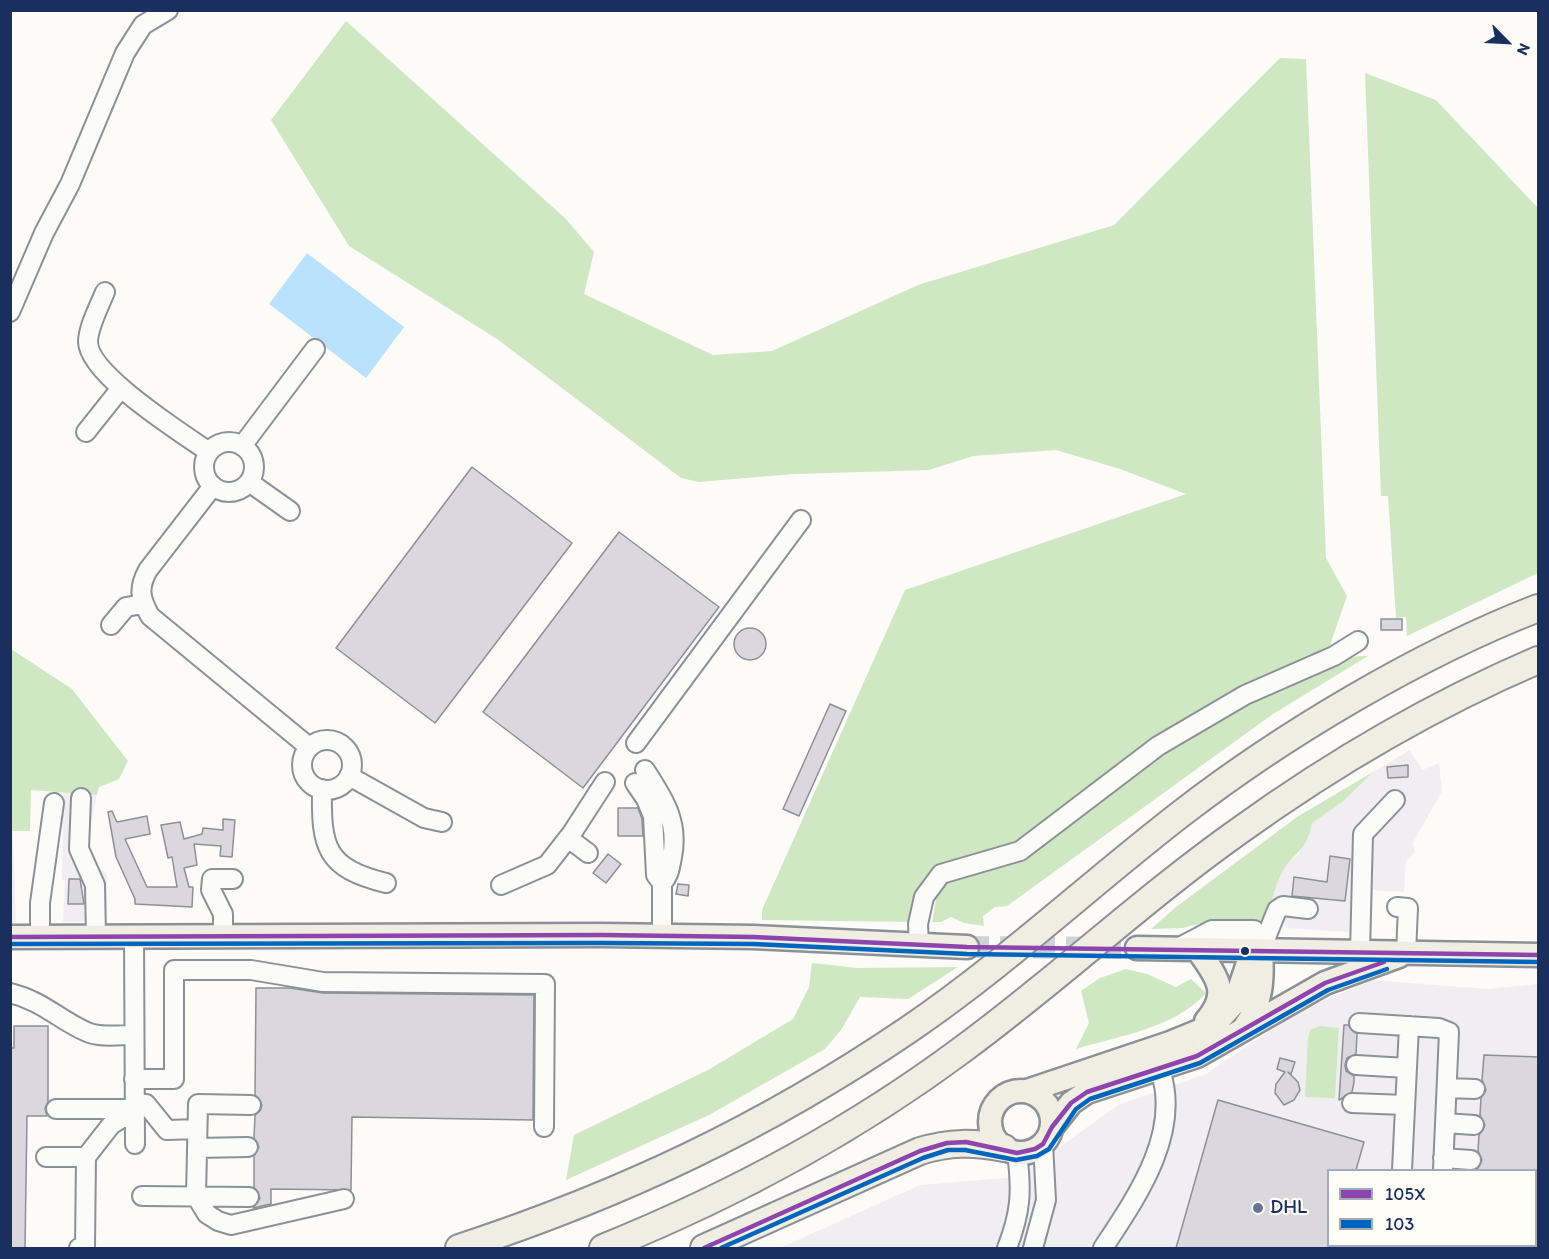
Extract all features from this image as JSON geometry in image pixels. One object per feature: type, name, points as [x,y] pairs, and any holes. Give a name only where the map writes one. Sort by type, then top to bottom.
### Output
[{"type":"highway","points":[[459,1248],[613,1192],[720,1143],[797,1101],[936,1009],[1183,812],[1265,754],[1342,706],[1436,655],[1539,608]]},
{"type":"highway","points":[[603,1248],[747,1182],[826,1139],[902,1091],[1024,1002],[1237,832],[1308,783],[1403,727],[1539,660]]},
{"type":"highway","points":[[704,1248],[920,1151],[946,1143],[966,1142],[1010,1150]]},
{"type":"main road","points":[[10,937],[662,936],[967,947]]},
{"type":"main road","points":[[1137,948],[1539,955]]},
{"type":"main road","points":[[1186,949],[1220,982],[1220,992],[1212,1015],[1195,1033]]},
{"type":"main road","points":[[1242,1030],[1258,1002],[1263,982],[1261,950]]},
{"type":"main road","points":[[1261,950],[1247,966],[1235,1002],[1214,1025],[1026,1091],[1006,1094],[992,1110],[991,1131],[1010,1150],[1026,1153],[1048,1135],[1071,1103],[1087,1092],[1129,1077],[1160,1070],[1214,1048],[1325,983],[1406,953]]},
{"type":"main road","points":[[1026,1091],[1045,1101],[1052,1118],[1048,1135]]},
{"type":"street","points":[[10,312],[44,233],[70,184],[125,53],[143,25],[168,10]]},
{"type":"street","points":[[105,292],[88,342],[94,360],[108,377],[209,452]]},
{"type":"street","points":[[242,446],[315,349]]},
{"type":"street","points":[[86,432],[122,388]]},
{"type":"street","points":[[225,442],[242,446],[248,451],[254,467],[249,482],[235,491],[219,490],[213,486],[204,472],[204,464],[209,452],[225,442]]},
{"type":"street","points":[[249,482],[291,511]]},
{"type":"street","points":[[213,486],[148,570],[141,583],[140,599],[150,616],[309,747]]},
{"type":"street","points":[[636,743],[801,520]]},
{"type":"street","points":[[111,625],[126,607],[143,604]]},
{"type":"street","points":[[919,945],[918,924],[924,897],[941,874],[1020,851],[1158,746],[1245,695],[1334,656],[1358,641]]},
{"type":"street","points":[[324,740],[340,743],[351,756],[349,776],[341,785],[322,789],[311,783],[303,770],[303,762],[309,747],[324,740]]},
{"type":"street","points":[[349,776],[424,818],[442,822]]},
{"type":"street","points":[[640,777],[653,816],[656,875],[662,883],[662,936]]},
{"type":"street","points":[[501,885],[547,865],[605,782]]},
{"type":"street","points":[[322,789],[321,820],[324,840],[336,860],[359,876],[387,883]]},
{"type":"street","points":[[81,798],[79,849],[94,885],[96,937]]},
{"type":"street","points":[[1360,952],[1363,834],[1395,800]]},
{"type":"street","points":[[40,937],[40,903],[54,803]]},
{"type":"street","points":[[567,838],[588,853]]},
{"type":"street","points":[[223,935],[223,914],[211,890],[212,879],[233,879]]},
{"type":"street","points":[[1261,950],[1277,910],[1283,906],[1308,909]]},
{"type":"street","points":[[1397,907],[1408,908],[1406,953]]},
{"type":"street","points":[[134,936],[135,1144]]},
{"type":"street","points":[[134,1079],[174,1079],[174,970],[251,970],[323,982],[545,984],[544,1127]]},
{"type":"street","points":[[10,993],[46,1006],[87,1032],[101,1035],[134,1035]]},
{"type":"street","points":[[1359,1023],[1439,1028],[1449,1032],[1443,1164],[1471,1160]]},
{"type":"street","points":[[1402,1169],[1409,1026]]},
{"type":"street","points":[[1356,1065],[1407,1068]]},
{"type":"street","points":[[1102,1248],[1127,1213],[1154,1159],[1162,1131],[1166,1094],[1160,1070]]},
{"type":"street","points":[[1447,1088],[1475,1089]]},
{"type":"street","points":[[1352,1103],[1405,1105]]},
{"type":"street","points":[[79,1248],[85,1246],[86,1156],[111,1125],[135,1110],[146,1104],[167,1130],[248,1147]]},
{"type":"street","points":[[251,1105],[198,1104],[196,1196],[207,1214],[231,1225],[344,1199]]},
{"type":"street","points":[[56,1109],[135,1110]]},
{"type":"street","points":[[1445,1123],[1474,1125]]},
{"type":"street","points":[[1034,1248],[1046,1200],[1048,1135]]},
{"type":"street","points":[[1006,1248],[1016,1224],[1020,1203],[1010,1150]]},
{"type":"street","points":[[46,1157],[86,1156]]},
{"type":"street","points":[[142,1196],[249,1197]]},
{"type":"shaded area","points":[[1410,750],[1422,770],[1439,763],[1442,791],[1413,843],[1415,853],[1406,861],[1404,892],[1373,890],[1372,919],[1354,918],[1353,929],[1348,932],[1287,928],[1280,918],[1264,912],[1285,862],[1298,856],[1308,834],[1297,817]]},
{"type":"shaded area","points":[[63,791],[97,795],[86,845],[92,861],[107,874],[107,921],[63,922],[65,881],[62,880]]},
{"type":"shaded area","points":[[10,831],[13,831],[16,922],[11,922]]},
{"type":"shaded area","points":[[1373,980],[1486,989],[1538,984],[1538,1248],[780,1248],[920,1185],[1018,1177],[1118,1105],[1206,1074],[1303,1009]]},
{"type":"green space","points":[[346,21],[566,219],[594,252],[584,294],[713,355],[772,351],[918,285],[1114,225],[1280,58],[1306,59],[1326,558],[1347,596],[1329,648],[1236,694],[1019,844],[941,869],[923,880],[916,922],[762,920],[762,910],[905,590],[1186,494],[1120,469],[1056,450],[973,456],[929,470],[794,474],[699,482],[681,478],[497,339],[349,246],[271,120]]},
{"type":"green space","points":[[1365,73],[1436,100],[1538,208],[1538,573],[1407,636],[1406,617],[1396,618],[1388,496],[1381,496]]},
{"type":"green space","points":[[11,649],[72,689],[128,761],[119,779],[99,787],[97,795],[31,790],[30,831],[11,831]]},
{"type":"green space","points":[[1368,656],[1273,714],[1007,906],[995,907],[983,916],[984,926],[964,923],[951,917],[941,922],[932,922],[937,894],[950,881],[987,869],[1152,759],[1243,704],[1345,657]]},
{"type":"green space","points":[[1373,772],[1342,802],[1312,823],[1303,847],[1282,872],[1266,918],[1254,923],[1207,922],[1183,928],[1151,929],[1176,907],[1297,817]]},
{"type":"green space","points":[[812,963],[857,968],[958,967],[908,999],[860,997],[841,1030],[825,1049],[709,1115],[566,1180],[574,1135],[708,1070],[793,1019],[809,987]]},
{"type":"green space","points":[[1126,969],[1147,974],[1176,987],[1191,979],[1206,993],[1179,1015],[1163,1023],[1076,1049],[1089,1023],[1081,991],[1100,978]]},
{"type":"green space","points":[[1319,1026],[1339,1028],[1335,1098],[1305,1097],[1308,1038],[1310,1030]]},
{"type":"water","points":[[307,253],[404,327],[366,378],[269,304]]},
{"type":"building","points":[[472,467],[572,543],[435,723],[336,648]]},
{"type":"building","points":[[619,532],[719,607],[583,788],[483,712]]},
{"type":"building","points":[[1381,619],[1402,619],[1402,630],[1381,630]]},
{"type":"building","points":[[750,628],[761,633],[766,644],[761,655],[750,660],[739,655],[734,644],[739,633]]},
{"type":"building","points":[[830,704],[846,711],[799,816],[783,809]]},
{"type":"building","points":[[1408,765],[1408,777],[1388,778],[1387,767]]},
{"type":"building","points":[[618,808],[638,808],[642,819],[643,836],[618,836]]},
{"type":"building","points":[[112,811],[117,822],[147,816],[150,834],[125,839],[147,887],[177,887],[172,857],[168,858],[161,825],[180,822],[184,839],[202,834],[203,828],[223,830],[223,819],[235,820],[232,857],[220,856],[221,846],[194,844],[197,865],[184,868],[189,887],[193,887],[192,907],[135,904],[135,899],[116,857],[108,812]]},
{"type":"building","points":[[608,854],[621,864],[606,883],[593,873]]},
{"type":"building","points":[[1330,856],[1350,859],[1345,901],[1292,896],[1294,877],[1327,882]]},
{"type":"building","points":[[69,879],[80,879],[84,904],[68,904]]},
{"type":"building","points":[[678,884],[689,885],[688,896],[676,894]]},
{"type":"building","points":[[256,988],[290,988],[323,993],[534,995],[533,1120],[352,1117],[351,1190],[271,1189],[271,1204],[253,1208],[260,1198],[254,1187],[254,1156],[259,1147],[254,1138],[255,1115],[260,1111],[262,1105],[255,1095]]},
{"type":"building","points":[[1344,1025],[1348,1025],[1357,1034],[1356,1054],[1347,1058],[1345,1065],[1346,1071],[1354,1076],[1352,1092],[1339,1100]]},
{"type":"building","points":[[14,1026],[48,1026],[48,1102],[45,1108],[47,1116],[27,1116],[25,1248],[10,1248],[10,1048],[14,1048]]},
{"type":"building","points":[[1484,1055],[1539,1057],[1539,1170],[1478,1169],[1482,1160],[1478,1151],[1479,1135],[1485,1125],[1480,1115],[1481,1098],[1486,1090],[1482,1080]]},
{"type":"building","points":[[1280,1058],[1295,1062],[1291,1074],[1288,1072],[1298,1082],[1300,1090],[1294,1100],[1284,1105],[1275,1093],[1276,1084],[1285,1072],[1277,1069]]},
{"type":"building","name":"DHL","points":[[1218,1100],[1364,1142],[1356,1169],[1327,1169],[1327,1247],[1329,1248],[1176,1248]]},
{"type":"tunnel","points":[[967,947],[1137,948]]},
{"type":"transit line","name":"105X","points":[[10,937],[602,935],[753,937],[967,947],[1538,955]]},
{"type":"transit line","name":"103","points":[[10,944],[753,944],[967,954],[1538,962]]},
{"type":"transit line","name":"105X","points":[[704,1248],[920,1151],[947,1143],[966,1142],[1017,1153],[1035,1149],[1043,1144],[1052,1127],[1071,1103],[1087,1092],[1197,1056],[1325,983],[1384,962]]},
{"type":"transit line","name":"103","points":[[721,1248],[923,1158],[948,1150],[965,1150],[1016,1160],[1037,1156],[1049,1149],[1076,1109],[1090,1099],[1200,1063],[1328,990],[1387,969]]},
{"type":"place","name":"DHL","points":[[1258,1208]]}]
